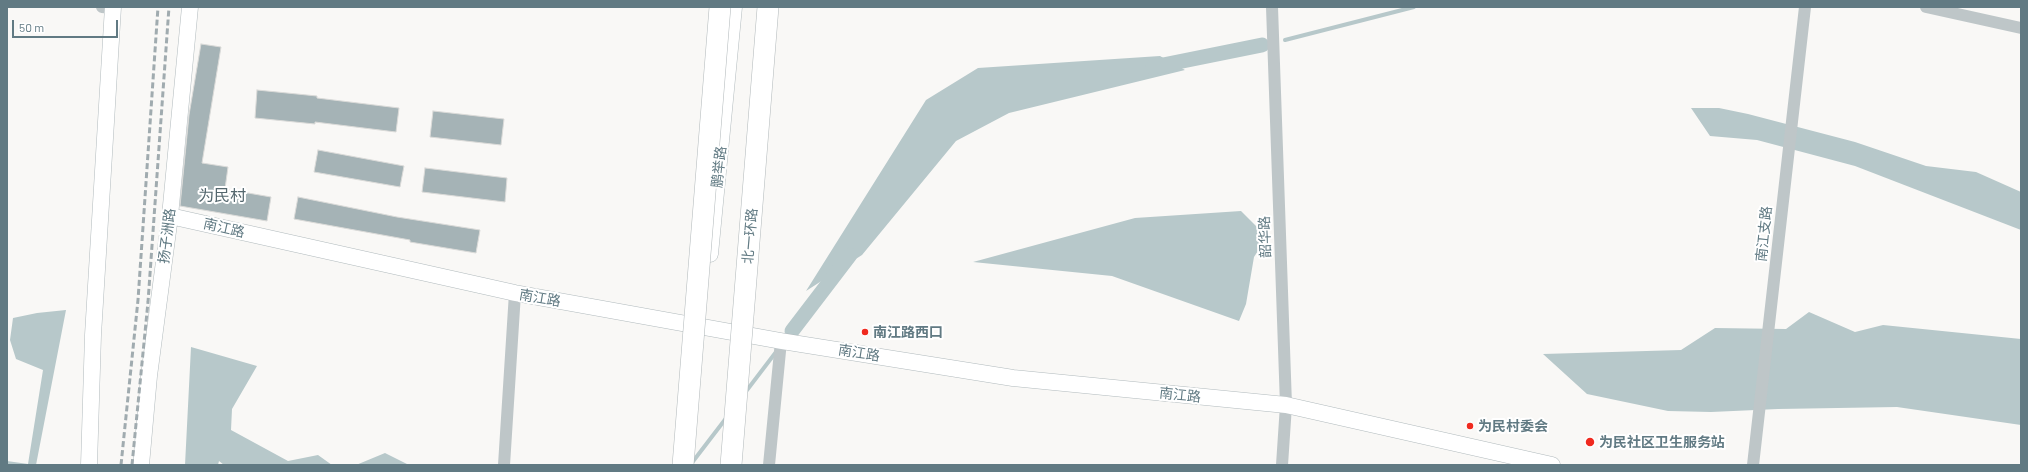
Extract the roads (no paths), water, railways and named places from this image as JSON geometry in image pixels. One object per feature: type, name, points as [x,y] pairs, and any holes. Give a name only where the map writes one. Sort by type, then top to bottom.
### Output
[{"type":"highway","points":[[683,465],[720,7]]},
{"type":"highway","name":"北一环路","points":[[731,465],[768,7]]},
{"type":"main road","points":[[89,465],[93,335],[109,7]]},
{"type":"main road","name":"扬子洲路","points":[[141,465],[148,376],[170,216],[190,7]]},
{"type":"main road","name":"鹏举路","points":[[703,327],[734,7]]},
{"type":"main road","name":"南江路","points":[[170,216],[515,293],[703,327],[1013,378],[1286,405],[1552,465]]},
{"type":"street","name":"韶华路","points":[[1272,7],[1286,405],[1282,465]]},
{"type":"street","name":"南江支路","points":[[1754,465],[1805,7]]},
{"type":"street","points":[[1926,7],[2021,28]]},
{"type":"street","points":[[504,465],[515,293]]},
{"type":"street","points":[[769,465],[781,341]]},
{"type":"waterway","points":[[1285,40],[1414,7]]},
{"type":"waterway","points":[[1153,67],[1262,45]]},
{"type":"waterway","points":[[792,331],[850,255]]},
{"type":"waterway","points":[[744,394],[776,352]]},
{"type":"waterway","points":[[691,464],[727,417]]},
{"type":"railway","points":[[121,465],[138,300],[158,7]]},
{"type":"railway","points":[[132,465],[148,302],[169,7]]},
{"type":"place","name":"南江路西口","points":[[865,332]]},
{"type":"place","name":"为民村委会","points":[[1470,426]]},
{"type":"place","name":"为民社区卫生服务站","points":[[1590,442]]},
{"type":"district","name":"为民村","points":[[222,196]]}]
